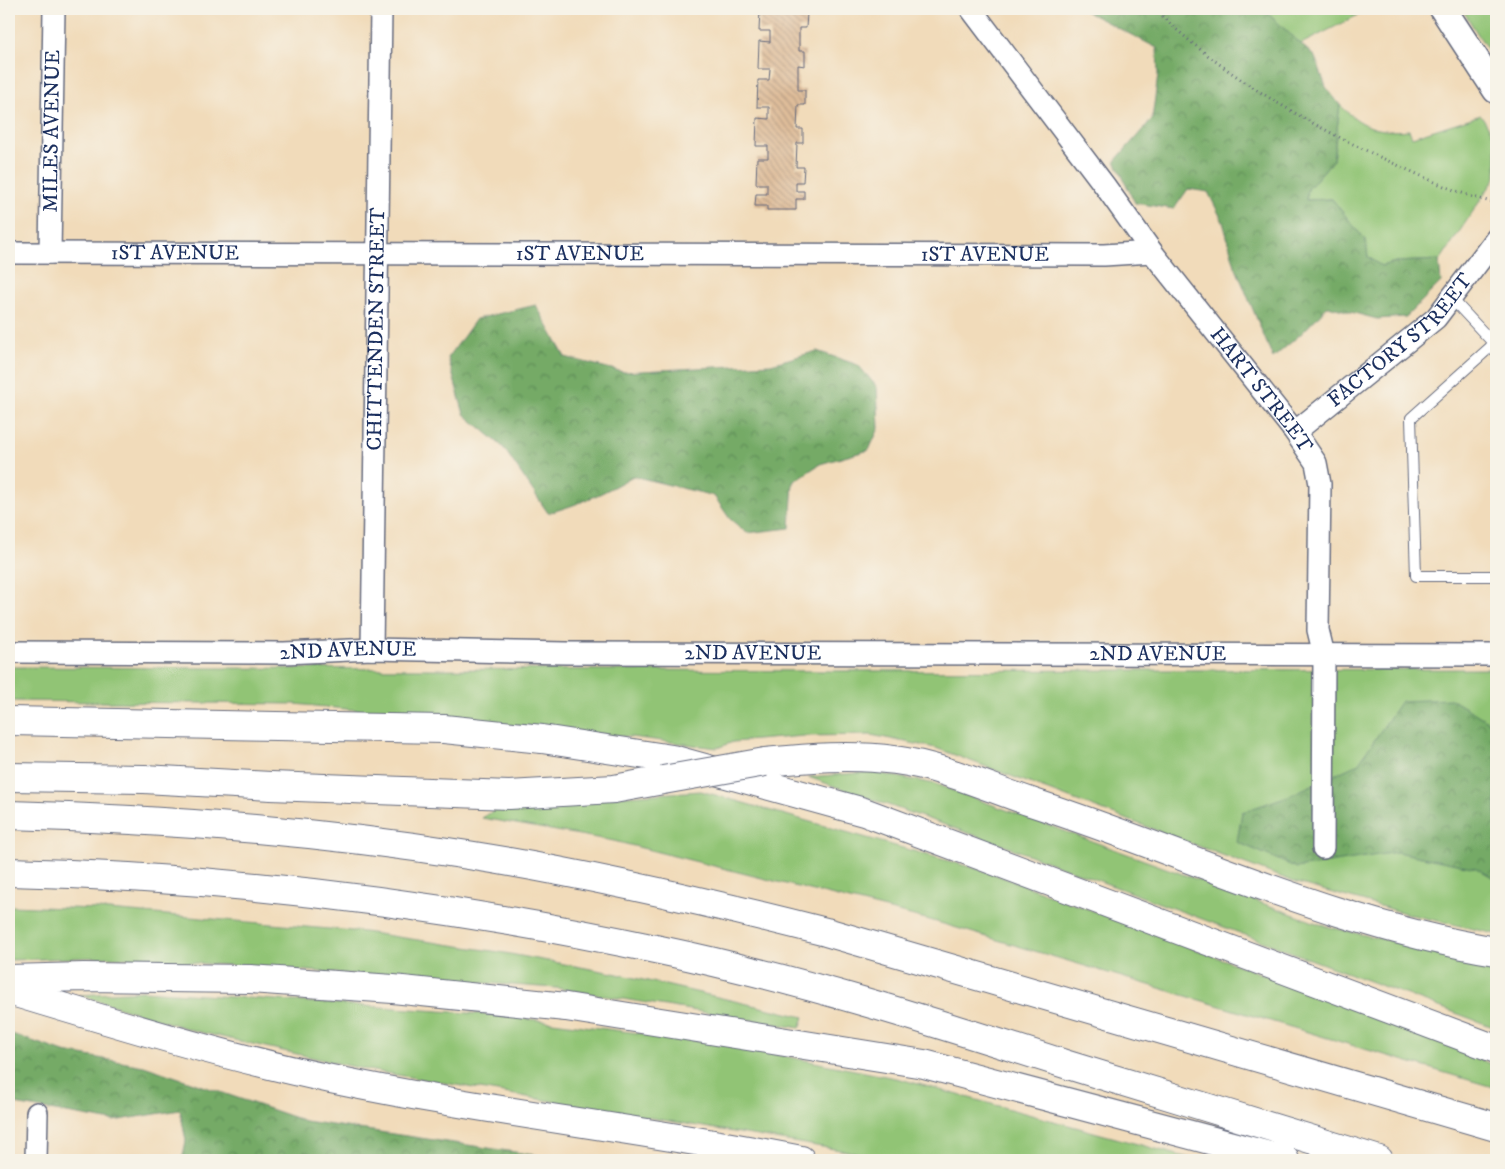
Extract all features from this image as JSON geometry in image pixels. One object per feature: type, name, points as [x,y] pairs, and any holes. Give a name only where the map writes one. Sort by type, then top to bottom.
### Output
[{"type":"highway","points":[[9,721],[444,729],[588,745],[672,759],[864,812],[1496,1048]]},
{"type":"highway","points":[[9,777],[144,779],[501,795],[614,790],[765,762],[831,757],[867,757],[897,760],[938,771],[1098,824],[1301,899],[1380,925],[1496,951]]},
{"type":"highway","points":[[9,815],[206,824],[382,843],[468,855],[582,875],[741,910],[826,932],[1496,1128]]},
{"type":"highway","points":[[9,872],[92,874],[200,881],[342,895],[503,919],[663,950],[914,1016],[1379,1160]]},
{"type":"highway","points":[[13,988],[84,977],[250,979],[384,988],[566,1007],[924,1064],[1285,1160]]},
{"type":"highway","points":[[13,988],[128,1028],[211,1051],[331,1079],[801,1160]]},
{"type":"street","name":"MILES AVENUE","points":[[50,253],[54,9]]},
{"type":"street","name":"CHITTENDEN STREET","points":[[372,649],[381,9]]},
{"type":"street","name":"HART STREET","points":[[971,9],[1100,178],[1152,252],[1295,432],[1316,463],[1320,484],[1318,630],[1324,655],[1323,848]]},
{"type":"street","points":[[1444,9],[1496,90]]},
{"type":"street","name":"FACTORY STREET","points":[[1295,432],[1414,338],[1436,318],[1496,239]]},
{"type":"street","name":"1ST AVENUE","points":[[9,253],[1104,255],[1152,252]]},
{"type":"street","name":"2ND AVENUE","points":[[9,652],[284,653],[372,649],[566,653],[1496,655]]},
{"type":"street","points":[[36,1160],[37,1112]]},
{"type":"lane","points":[[1452,299],[1495,344],[1411,418],[1416,576],[1496,576]]},
{"type":"path","points":[[1155,9],[1198,49],[1307,121],[1372,154],[1447,188],[1496,203]]},
{"type":"green space","points":[[1081,9],[1263,9],[1315,57],[1326,87],[1340,105],[1333,160],[1308,189],[1306,200],[1332,199],[1366,241],[1368,257],[1381,266],[1396,262],[1439,260],[1441,282],[1406,317],[1377,319],[1328,306],[1302,333],[1273,358],[1235,266],[1223,222],[1208,192],[1188,189],[1174,209],[1135,203],[1115,161],[1152,119],[1158,75],[1157,48]]},
{"type":"green space","points":[[1262,9],[1370,9],[1301,44]]},
{"type":"green space","points":[[1462,9],[1496,9],[1496,63]]},
{"type":"green space","points":[[1340,105],[1356,119],[1371,127],[1398,131],[1409,130],[1412,137],[1481,115],[1496,139],[1496,177],[1439,262],[1439,260],[1396,262],[1381,266],[1368,257],[1365,241],[1332,199],[1306,200],[1308,189],[1333,160]]},
{"type":"green space","points":[[536,305],[565,357],[623,372],[771,364],[817,351],[858,365],[877,387],[879,428],[869,450],[820,464],[793,482],[790,528],[747,533],[730,519],[714,496],[633,476],[592,497],[548,513],[503,447],[464,414],[448,358],[476,319]]},
{"type":"green space","points":[[9,667],[831,671],[1496,669],[1496,934],[1412,915],[1297,883],[936,748],[871,735],[804,736],[733,742],[717,748],[631,737],[295,704],[9,701]]},
{"type":"green space","points":[[1451,699],[1496,726],[1496,879],[1476,868],[1397,852],[1297,868],[1237,842],[1242,812],[1288,796],[1358,764],[1401,701]]},
{"type":"green space","points":[[872,772],[935,784],[1325,926],[1496,965],[1496,1028],[1008,847],[808,777]]},
{"type":"green space","points":[[701,791],[991,873],[1450,1044],[1496,1067],[1496,1088],[930,920],[614,841],[482,818],[504,804]]},
{"type":"green space","points":[[9,906],[97,909],[364,932],[499,952],[613,973],[804,1017],[800,1028],[556,988],[108,957],[9,960]]},
{"type":"green space","points":[[143,991],[498,1015],[723,1044],[900,1079],[1196,1160],[899,1160],[368,1070],[195,1031],[80,995]]},
{"type":"green space","points":[[9,1033],[64,1052],[144,1066],[305,1121],[569,1160],[182,1160],[186,1141],[180,1110],[113,1121],[9,1103]]},
{"type":"building","points":[[760,9],[799,9],[799,12],[807,13],[806,28],[799,28],[799,51],[805,51],[805,66],[798,65],[798,90],[805,90],[805,105],[798,105],[797,129],[803,129],[803,143],[797,143],[796,167],[804,167],[803,182],[796,182],[796,191],[804,191],[804,199],[796,199],[796,210],[767,210],[767,206],[755,206],[756,194],[767,194],[767,184],[756,184],[757,158],[768,158],[768,146],[756,146],[757,118],[769,119],[769,107],[757,107],[758,80],[769,80],[770,69],[758,69],[759,41],[770,42],[770,31],[759,31]]}]
